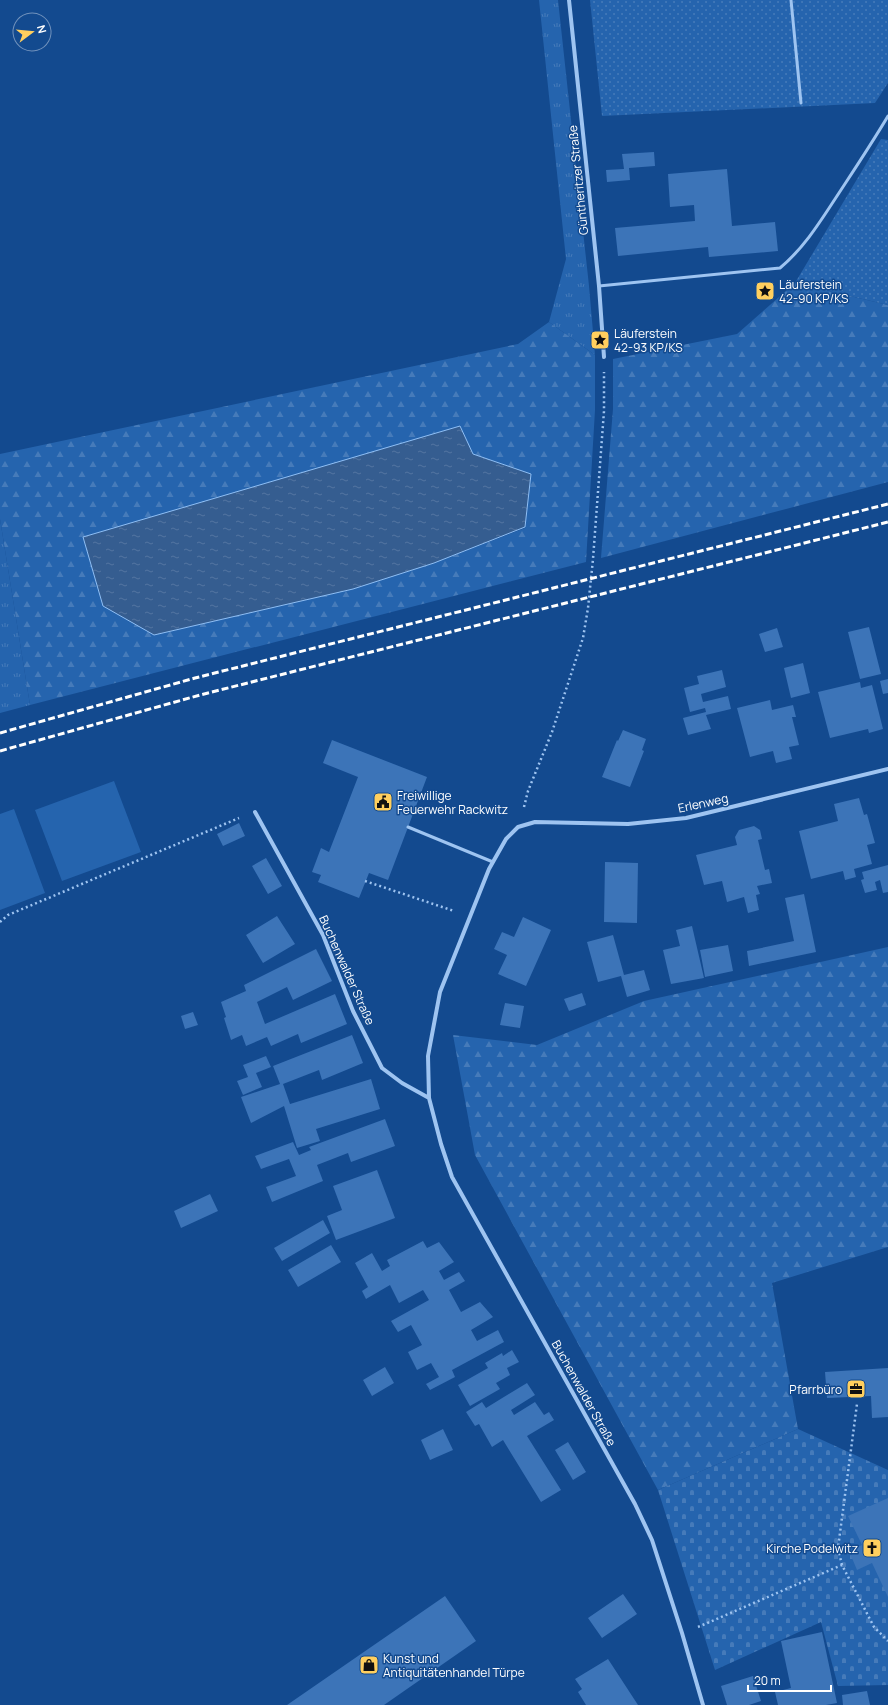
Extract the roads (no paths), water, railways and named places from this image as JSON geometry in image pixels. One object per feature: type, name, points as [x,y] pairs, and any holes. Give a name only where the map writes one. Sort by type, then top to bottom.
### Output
[{"type":"street","name":"Güntheritzer Straße","points":[[569,0],[599,286],[604,357]]},
{"type":"street","name":"Erlenweg","points":[[518,827],[535,822],[628,824],[686,818],[888,769]]},
{"type":"street","name":"Buchenwalder Straße","points":[[255,812],[323,935],[353,1010],[382,1068],[402,1083],[428,1098]]},
{"type":"street","name":"Buchenwalder Straße","points":[[518,827],[506,838],[494,862],[440,992],[428,1056],[428,1098],[452,1177],[635,1504],[652,1540],[703,1705]]},
{"type":"lane","points":[[790,0],[801,103]]},
{"type":"lane","points":[[599,286],[780,268],[794,256],[808,239],[888,116]]},
{"type":"lane","points":[[408,826],[494,862]]},
{"type":"water","points":[[460,426],[473,454],[531,474],[525,527],[434,563],[353,589],[154,635],[103,606],[83,537]]},
{"type":"railway","points":[[0,733],[195,678],[888,504]]},
{"type":"railway","points":[[0,751],[200,695],[888,522]]},
{"type":"place","name":"Läuferstein 42-90 KP/KS","points":[[765,291]]},
{"type":"place","name":"Läuferstein 42-93 KP/KS","points":[[600,340]]},
{"type":"place","name":"Freiwillige Feuerwehr Rackwitz","points":[[383,802]]},
{"type":"place","name":"Pfarrbüro","points":[[856,1389]]},
{"type":"place","name":"Kirche Podelwitz","points":[[872,1548]]},
{"type":"place","name":"Kunst und Antiquitätenhandel Türpe","points":[[369,1665]]}]
